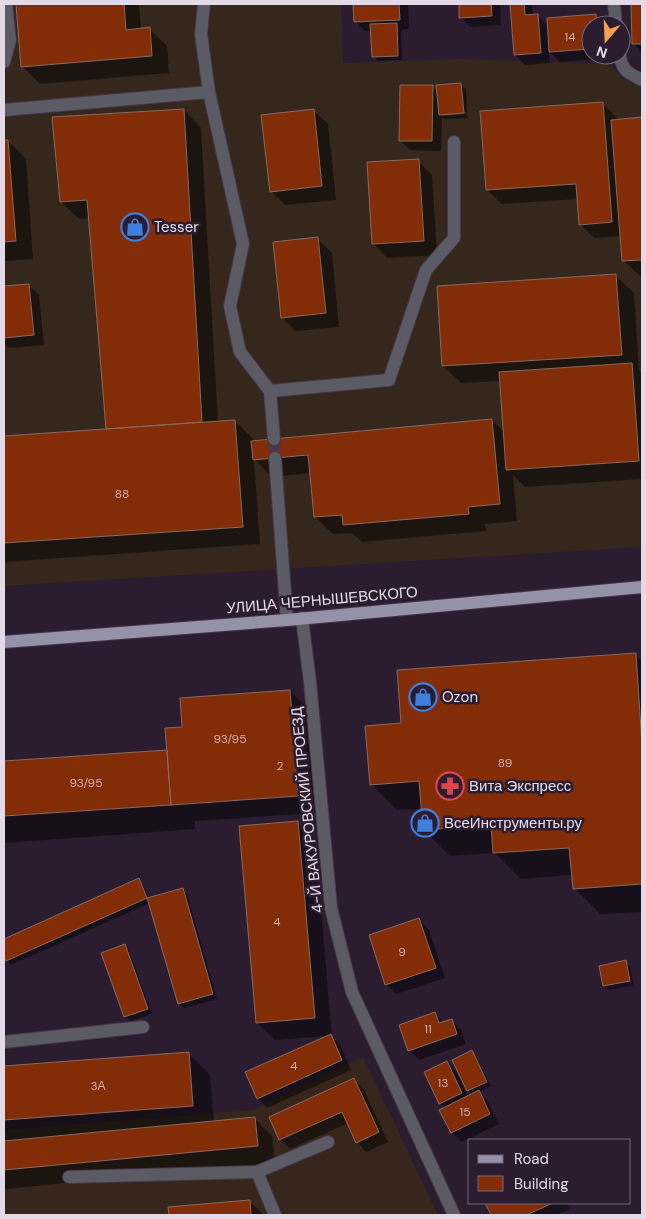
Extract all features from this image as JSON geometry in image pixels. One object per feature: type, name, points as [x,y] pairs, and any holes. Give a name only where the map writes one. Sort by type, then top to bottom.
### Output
[{"type":"main road","name":"УЛИЦА ЧЕРНЫШЕВСКОГО","points":[[4,642],[287,620],[642,587]]},
{"type":"street","points":[[4,62],[10,40],[6,4]]},
{"type":"street","points":[[204,4],[201,34],[209,92],[243,244],[230,306],[240,352],[270,391],[274,439]]},
{"type":"street","points":[[623,65],[626,72],[642,80]]},
{"type":"street","points":[[4,110],[209,92]]},
{"type":"street","points":[[270,391],[389,380],[426,270],[454,238],[454,142]]},
{"type":"street","points":[[275,458],[287,620]]},
{"type":"street","name":"4-Й ВАКУРОВСКИЙ ПРОЕЗД","points":[[302,618],[332,908],[352,992],[454,1215]]},
{"type":"street","points":[[4,1042],[143,1027]]},
{"type":"street","points":[[69,1177],[257,1172],[328,1142]]},
{"type":"street","points":[[257,1172],[276,1215]]},
{"type":"shaded area","points":[[4,4],[341,4],[343,63],[461,59],[611,65],[621,78],[642,88],[642,547],[4,586]]},
{"type":"shaded area","points":[[363,1057],[438,1215],[4,1215],[4,1130],[253,1110]]},
{"type":"building","points":[[16,4],[124,4],[126,30],[150,27],[152,56],[21,67]]},
{"type":"building","points":[[353,4],[399,4],[400,20],[354,22]]},
{"type":"building","points":[[459,4],[491,4],[492,16],[459,18]]},
{"type":"building","points":[[510,4],[524,4],[525,15],[538,14],[541,53],[514,55]]},
{"type":"building","points":[[631,4],[642,4],[642,44],[632,44]]},
{"type":"building","points":[[581,15],[581,50],[549,52],[547,18]]},
{"type":"building","points":[[397,23],[398,56],[372,57],[370,24]]},
{"type":"building","points":[[461,83],[464,113],[439,115],[436,85]]},
{"type":"building","points":[[400,85],[433,85],[432,141],[399,141]]},
{"type":"building","points":[[603,102],[612,222],[579,225],[576,184],[486,190],[480,111]]},
{"type":"building","points":[[184,109],[202,422],[106,429],[87,200],[60,202],[52,117]]},
{"type":"building","points":[[314,109],[322,186],[270,192],[261,115]]},
{"type":"building","points":[[642,117],[642,260],[622,261],[611,120]]},
{"type":"building","points":[[4,140],[8,140],[16,241],[4,242]]},
{"type":"building","points":[[419,159],[424,241],[372,244],[367,162]]},
{"type":"building","points":[[318,237],[326,313],[281,318],[273,242]]},
{"type":"building","points":[[616,274],[622,355],[442,366],[437,286]]},
{"type":"building","points":[[29,284],[34,335],[4,338],[4,286]]},
{"type":"building","points":[[632,363],[639,461],[506,470],[499,372]]},
{"type":"building","points":[[492,419],[500,504],[468,507],[469,514],[343,525],[342,515],[314,517],[308,455],[253,460],[251,441]]},
{"type":"building","points":[[235,420],[243,527],[4,543],[4,436]]},
{"type":"building","points":[[636,653],[642,745],[642,884],[573,889],[569,848],[493,853],[491,825],[423,830],[419,781],[370,785],[365,726],[401,723],[397,670]]},
{"type":"building","points":[[290,690],[298,796],[171,805],[165,728],[182,727],[180,698]]},
{"type":"building","points":[[167,750],[171,805],[4,816],[4,761]]},
{"type":"building","points":[[298,821],[315,1018],[256,1023],[239,826]]},
{"type":"building","points":[[139,878],[147,898],[6,961],[4,957],[4,939]]},
{"type":"building","points":[[183,888],[213,994],[178,1004],[147,898]]},
{"type":"building","points":[[419,918],[436,968],[385,985],[369,935]]},
{"type":"building","points":[[125,944],[148,1009],[124,1017],[101,953]]},
{"type":"building","points":[[626,960],[630,981],[603,986],[599,966]]},
{"type":"building","points":[[435,1012],[439,1023],[452,1019],[457,1034],[408,1051],[399,1025]]},
{"type":"building","points":[[331,1034],[342,1060],[257,1099],[245,1072]]},
{"type":"building","points":[[472,1050],[487,1082],[467,1091],[452,1060]]},
{"type":"building","points":[[189,1052],[193,1106],[4,1120],[4,1066]]},
{"type":"building","points":[[447,1061],[462,1093],[439,1104],[424,1072]]},
{"type":"building","points":[[354,1078],[379,1132],[356,1143],[342,1112],[279,1140],[269,1117]]},
{"type":"building","points":[[479,1090],[490,1114],[451,1133],[439,1110]]},
{"type":"building","points":[[255,1117],[258,1146],[4,1170],[4,1141]]},
{"type":"building","points":[[250,1200],[251,1215],[169,1215],[168,1207]]},
{"type":"building","points":[[486,1204],[551,1204],[526,1215],[491,1215]]},
{"type":"tunnel","points":[[274,439],[275,458]]},
{"type":"place","name":"Tesser","points":[[135,227]]},
{"type":"place","name":"Ozon","points":[[423,697]]},
{"type":"place","name":"Вита Экспресс","points":[[450,786]]},
{"type":"place","name":"ВсеИнструменты.ру","points":[[425,823]]}]
